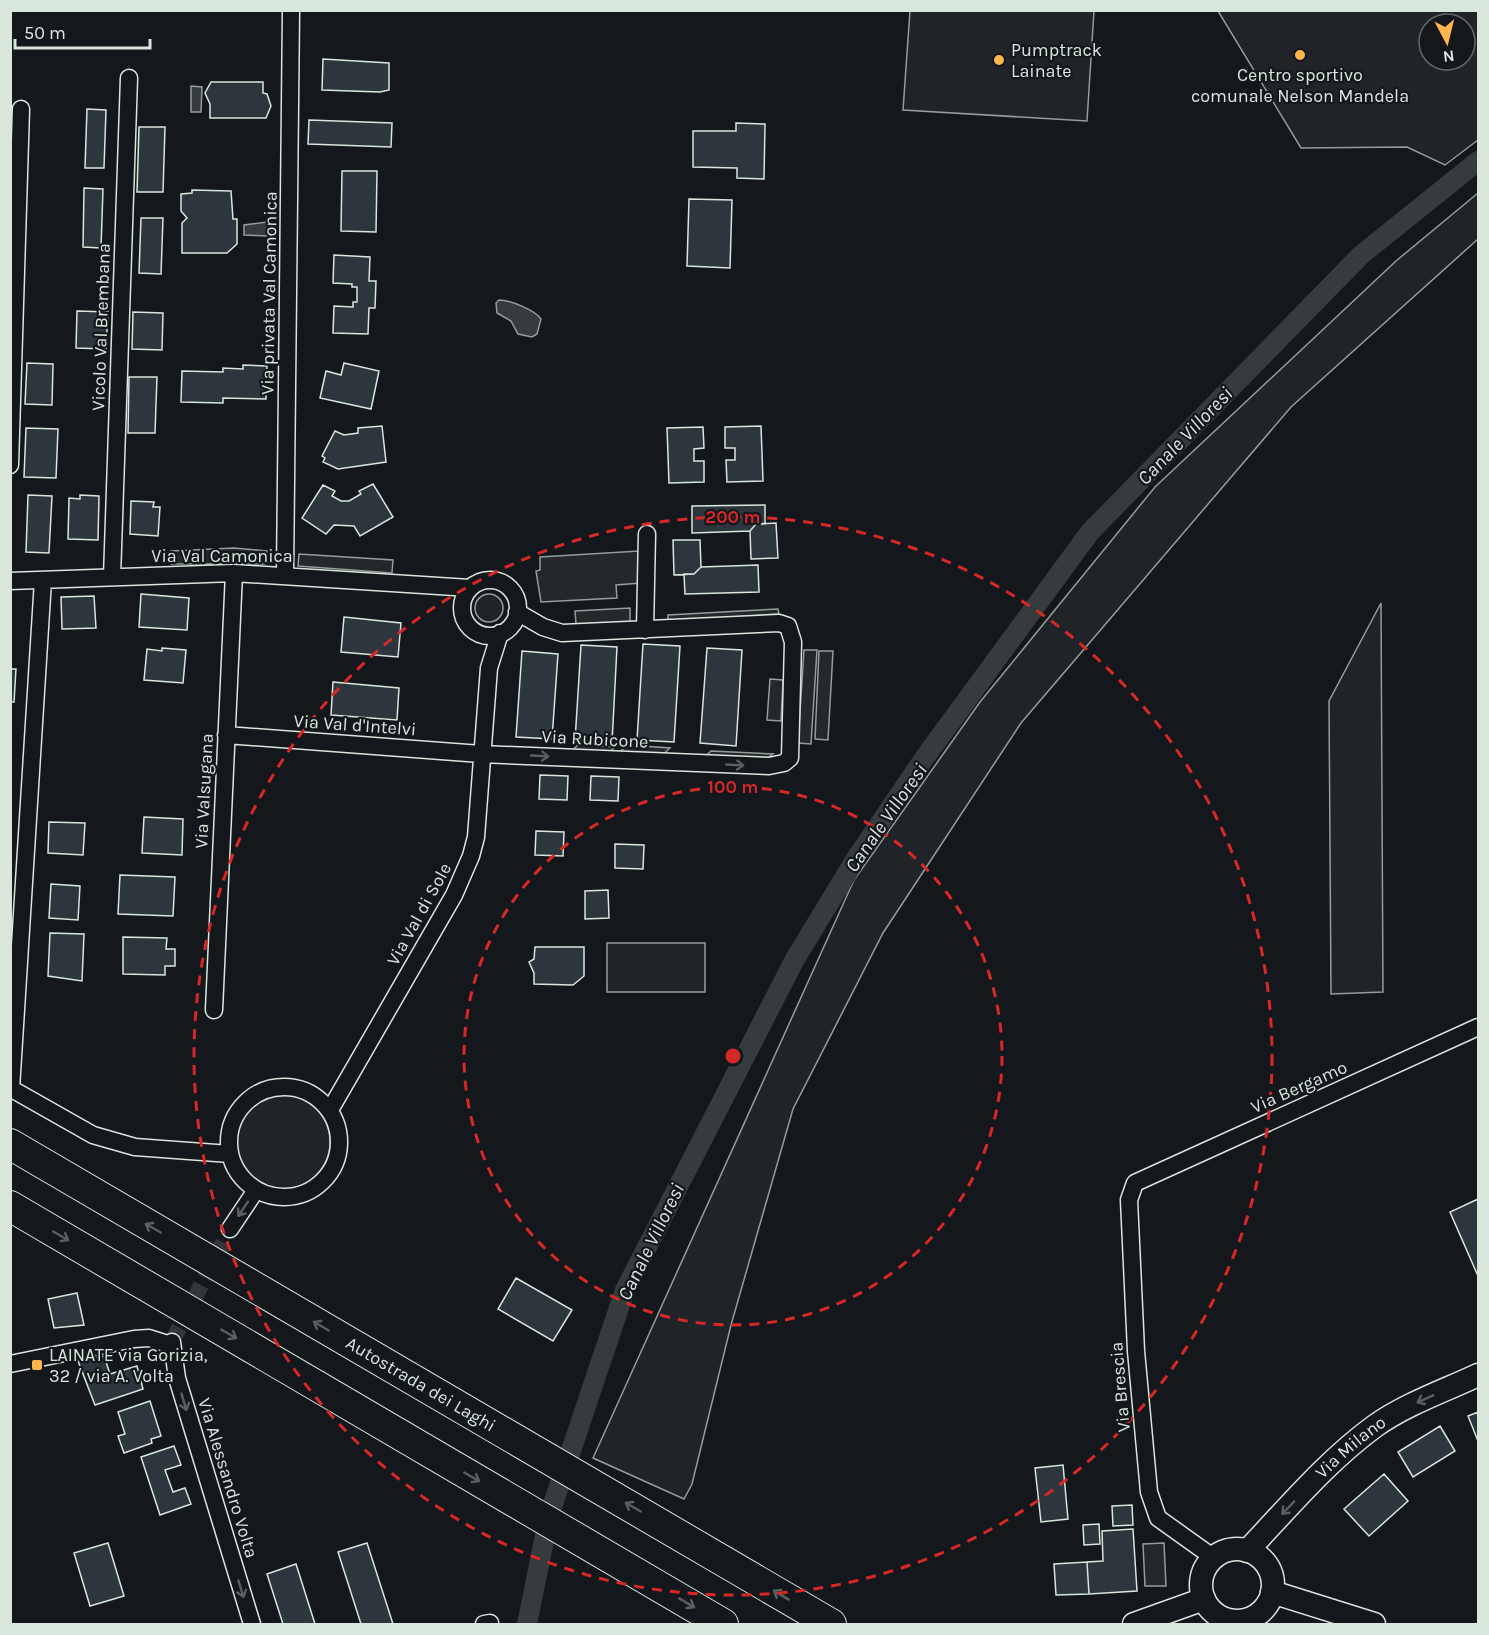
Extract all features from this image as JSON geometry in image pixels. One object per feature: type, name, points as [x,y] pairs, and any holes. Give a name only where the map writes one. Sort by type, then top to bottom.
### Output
[{"type":"highway","name":"Autostrada dei Laghi","points":[[10,1144],[831,1624]]},
{"type":"highway","points":[[10,1206],[723,1624]]},
{"type":"street","name":"Via privata Val Camonica","points":[[285,575],[291,10]]},
{"type":"street","name":"Vicolo Val Brembana","points":[[112,577],[129,78]]},
{"type":"street","points":[[10,465],[21,109]]},
{"type":"street","points":[[517,612],[543,627],[562,633],[645,630],[647,534]]},
{"type":"street","name":"Via Val Camonica","points":[[10,581],[234,573],[470,588]]},
{"type":"street","name":"Via Valsugana","points":[[214,1010],[234,573]]},
{"type":"street","points":[[43,580],[11,1089],[93,1135],[135,1147],[230,1154]]},
{"type":"street","points":[[482,754],[489,668],[482,634],[465,620],[462,606],[470,588],[485,580],[502,582],[515,595],[517,612],[503,632],[489,668]]},
{"type":"street","name":"Via Val Camonica","points":[[433,587],[445,592],[462,606]]},
{"type":"street","name":"Via Rubicone","points":[[482,754],[769,766],[784,763],[790,758],[793,642],[788,626],[779,623],[645,630]]},
{"type":"street","points":[[482,634],[543,627]]},
{"type":"street","name":"Via Val d'Intelvi","points":[[226,735],[482,754]]},
{"type":"street","name":"Via Val di Sole","points":[[330,1110],[346,1078],[454,895],[466,867],[476,837],[482,754]]},
{"type":"street","name":"Via Bergamo","points":[[1135,1183],[1479,1027]]},
{"type":"street","name":"Via Val di Sole","points":[[316,1097],[346,1078]]},
{"type":"street","points":[[274,1088],[296,1089],[316,1097],[330,1110],[337,1125],[339,1142],[337,1158],[330,1173],[319,1185],[297,1195],[272,1196],[256,1190],[244,1181],[230,1154],[232,1125],[248,1101],[274,1088]]},
{"type":"street","name":"Via Brescia","points":[[1135,1183],[1129,1200],[1136,1351],[1149,1492],[1158,1518],[1214,1558]]},
{"type":"street","points":[[230,1229],[256,1190]]},
{"type":"street","name":"Via Alessandro Volta","points":[[10,1364],[134,1339],[149,1338],[172,1343],[177,1378],[252,1624]]},
{"type":"street","name":"Via Milano","points":[[1247,1551],[1328,1466],[1377,1425],[1415,1403],[1479,1376]]},
{"type":"street","points":[[1247,1551],[1257,1555],[1270,1571],[1272,1592],[1263,1610],[1246,1620],[1225,1619],[1216,1614],[1204,1599],[1202,1590],[1204,1572],[1214,1558],[1224,1552],[1247,1551]]},
{"type":"street","points":[[1272,1592],[1374,1624]]},
{"type":"street","points":[[1134,1624],[1204,1599]]},
{"type":"shaded area","name":"Pumptrack Lainate","points":[[910,11],[1094,11],[1087,121],[903,110]]},
{"type":"shaded area","points":[[1218,11],[1478,11],[1478,140],[1445,165],[1407,147],[1301,148]]},
{"type":"shaded area","points":[[191,86],[202,87],[201,112],[191,112]]},
{"type":"shaded area","points":[[1478,193],[1478,239],[1291,407],[1021,723],[883,933],[793,1109],[731,1325],[692,1484],[684,1499],[593,1458],[854,880],[980,702],[1155,487],[1396,261]]},
{"type":"shaded area","points":[[267,222],[272,231],[270,236],[244,235],[244,225]]},
{"type":"shaded area","points":[[499,300],[522,306],[538,316],[541,319],[537,334],[532,337],[518,334],[511,321],[497,313],[496,303]]},
{"type":"shaded area","points":[[234,548],[267,551],[265,564],[171,564],[171,551]]},
{"type":"shaded area","points":[[639,551],[641,583],[616,585],[617,598],[541,602],[536,571],[540,570],[540,557]]},
{"type":"shaded area","points":[[299,554],[393,560],[392,573],[298,566]]},
{"type":"shaded area","points":[[489,594],[499,598],[503,608],[499,618],[489,622],[479,618],[475,608],[479,598]]},
{"type":"shaded area","points":[[1381,603],[1383,992],[1331,994],[1329,701]]},
{"type":"shaded area","points":[[630,608],[630,622],[576,624],[575,611]]},
{"type":"shaded area","points":[[778,609],[779,614],[668,621],[668,615]]},
{"type":"shaded area","points":[[804,650],[817,650],[811,744],[798,743]]},
{"type":"shaded area","points":[[819,651],[833,651],[828,740],[815,739]]},
{"type":"shaded area","points":[[770,679],[783,680],[781,721],[767,720]]},
{"type":"shaded area","points":[[579,744],[615,747],[605,756],[568,754]]},
{"type":"shaded area","points":[[627,745],[670,748],[660,757],[616,756]]},
{"type":"shaded area","points":[[711,751],[773,754],[762,762],[702,759]]},
{"type":"shaded area","points":[[607,943],[705,943],[705,992],[607,992]]},
{"type":"shaded area","points":[[283,1095],[301,1098],[316,1109],[327,1124],[330,1142],[327,1160],[316,1175],[301,1186],[283,1189],[265,1186],[250,1175],[239,1160],[236,1142],[239,1124],[250,1109],[265,1098]]},
{"type":"shaded area","points":[[1164,1543],[1166,1586],[1145,1586],[1143,1544]]},
{"type":"building","points":[[323,59],[389,63],[389,90],[380,92],[322,90]]},
{"type":"building","points":[[211,82],[263,82],[263,93],[267,94],[271,106],[266,118],[210,118],[210,104],[205,93]]},
{"type":"building","points":[[87,109],[106,110],[104,168],[85,168]]},
{"type":"building","points":[[309,120],[392,123],[391,147],[308,144]]},
{"type":"building","points":[[736,123],[765,124],[764,179],[737,178],[737,168],[693,167],[693,131],[736,131]]},
{"type":"building","points":[[139,127],[165,127],[163,192],[137,192]]},
{"type":"building","points":[[342,171],[377,171],[376,232],[341,231]]},
{"type":"building","points":[[84,188],[103,189],[101,248],[83,247]]},
{"type":"building","points":[[192,190],[231,191],[233,219],[237,219],[237,244],[227,253],[182,253],[182,223],[187,218],[181,211],[181,194],[192,193]]},
{"type":"building","points":[[689,199],[732,200],[730,268],[687,266]]},
{"type":"building","points":[[141,218],[163,218],[161,274],[139,273]]},
{"type":"building","points":[[334,255],[370,257],[369,281],[376,281],[375,308],[369,308],[368,334],[333,333],[334,306],[353,307],[353,302],[357,302],[357,287],[352,287],[352,284],[333,283]]},
{"type":"building","points":[[77,311],[108,312],[106,349],[76,348]]},
{"type":"building","points":[[133,312],[163,313],[162,350],[132,349]]},
{"type":"building","points":[[27,363],[53,364],[52,405],[25,404]]},
{"type":"building","points":[[344,363],[379,371],[371,409],[320,398],[326,371],[341,375]]},
{"type":"building","points":[[243,365],[267,366],[266,399],[223,398],[223,403],[181,402],[182,371],[223,372],[223,368],[243,369]]},
{"type":"building","points":[[129,377],[157,377],[155,433],[128,433]]},
{"type":"building","points":[[382,426],[386,462],[338,469],[323,462],[325,458],[322,456],[335,431],[344,435],[358,433],[358,428]]},
{"type":"building","points":[[761,426],[763,481],[727,482],[726,460],[735,460],[735,448],[725,448],[725,427]]},
{"type":"building","points":[[703,427],[704,448],[694,449],[694,461],[704,461],[704,482],[669,483],[667,428]]},
{"type":"building","points":[[26,428],[58,429],[56,478],[24,477]]},
{"type":"building","points":[[373,484],[393,517],[360,536],[354,526],[334,525],[326,534],[302,518],[323,485],[335,491],[332,496],[341,501],[349,501],[361,494],[359,491]]},
{"type":"building","points":[[28,495],[52,496],[49,553],[26,552]]},
{"type":"building","points":[[80,495],[99,496],[98,540],[68,539],[69,498],[80,499]]},
{"type":"building","points":[[131,501],[154,502],[153,507],[160,507],[158,536],[130,534]]},
{"type":"building","points":[[765,505],[765,524],[756,524],[750,531],[692,533],[692,506]]},
{"type":"building","points":[[776,523],[778,558],[751,559],[750,531],[756,524]]},
{"type":"building","points":[[673,540],[700,540],[701,567],[694,574],[674,575]]},
{"type":"building","points":[[758,565],[759,592],[685,594],[684,574],[694,574],[701,567]]},
{"type":"building","points":[[141,594],[189,598],[187,630],[139,627]]},
{"type":"building","points":[[94,596],[96,628],[62,629],[61,597]]},
{"type":"building","points":[[344,617],[401,623],[398,657],[341,652]]},
{"type":"building","points":[[643,644],[680,646],[674,742],[637,740]]},
{"type":"building","points":[[581,645],[617,647],[612,743],[575,741]]},
{"type":"building","points":[[162,648],[186,650],[183,683],[144,680],[147,649],[162,651]]},
{"type":"building","points":[[707,648],[742,650],[736,746],[700,743]]},
{"type":"building","points":[[522,651],[558,654],[552,739],[516,737]]},
{"type":"building","points":[[10,669],[16,669],[14,702],[10,702]]},
{"type":"building","points":[[333,682],[399,688],[397,720],[331,715]]},
{"type":"building","points":[[540,775],[568,776],[567,800],[539,799]]},
{"type":"building","points":[[591,776],[619,777],[618,801],[590,800]]},
{"type":"building","points":[[144,817],[183,819],[182,855],[142,853]]},
{"type":"building","points":[[49,822],[85,823],[83,855],[48,853]]},
{"type":"building","points":[[536,831],[564,832],[563,856],[535,855]]},
{"type":"building","points":[[615,844],[644,845],[643,869],[615,868]]},
{"type":"building","points":[[120,875],[175,877],[173,916],[118,914]]},
{"type":"building","points":[[51,884],[80,886],[78,920],[49,918]]},
{"type":"building","points":[[608,890],[609,918],[585,919],[585,891]]},
{"type":"building","points":[[50,933],[84,934],[82,981],[48,976]]},
{"type":"building","points":[[123,937],[167,938],[166,949],[175,949],[175,966],[165,966],[165,975],[123,974]]},
{"type":"building","points":[[535,947],[584,947],[584,976],[573,985],[534,984],[534,973],[529,962],[534,959]]},
{"type":"building","points":[[1478,1199],[1478,1276],[1450,1212]]},
{"type":"building","points":[[516,1278],[572,1310],[553,1341],[498,1309]]},
{"type":"building","points":[[77,1293],[84,1325],[54,1328],[48,1299]]},
{"type":"building","points":[[104,1356],[110,1374],[137,1366],[143,1389],[95,1405],[78,1361]]},
{"type":"building","points":[[150,1401],[161,1436],[151,1439],[152,1443],[124,1453],[118,1436],[125,1434],[118,1412]]},
{"type":"building","points":[[1478,1412],[1478,1441],[1468,1416]]},
{"type":"building","points":[[1440,1426],[1455,1451],[1413,1477],[1398,1452]]},
{"type":"building","points":[[174,1446],[181,1465],[165,1470],[173,1492],[185,1488],[191,1504],[160,1515],[141,1457]]},
{"type":"building","points":[[1063,1465],[1068,1519],[1041,1522],[1035,1468]]},
{"type":"building","points":[[1384,1474],[1408,1501],[1369,1536],[1344,1509]]},
{"type":"building","points":[[1132,1505],[1133,1525],[1113,1526],[1112,1506]]},
{"type":"building","points":[[1099,1524],[1100,1544],[1084,1545],[1083,1525]]},
{"type":"building","points":[[1133,1529],[1137,1591],[1089,1594],[1087,1562],[1103,1561],[1102,1531]]},
{"type":"building","points":[[108,1543],[124,1596],[90,1606],[74,1553]]},
{"type":"building","points":[[367,1543],[393,1624],[361,1624],[338,1552]]},
{"type":"building","points":[[1087,1562],[1089,1594],[1056,1595],[1054,1564]]},
{"type":"building","points":[[296,1564],[315,1624],[283,1624],[267,1574]]},
{"type":"waterway","name":"Canale Villoresi","points":[[527,1624],[549,1516],[625,1290],[795,959],[857,857],[925,757],[1090,532],[1361,255],[1478,161]]},
{"type":"tunnel","points":[[172,1342],[230,1229]]},
{"type":"place","name":"Centro sportivo comunale Nelson Mandela","points":[[1300,55]]},
{"type":"place","name":"Pumptrack Lainate","points":[[999,60]]},
{"type":"place","name":"LAINATE via Gorizia, 32 / via A. Volta","points":[[37,1365]]}]
